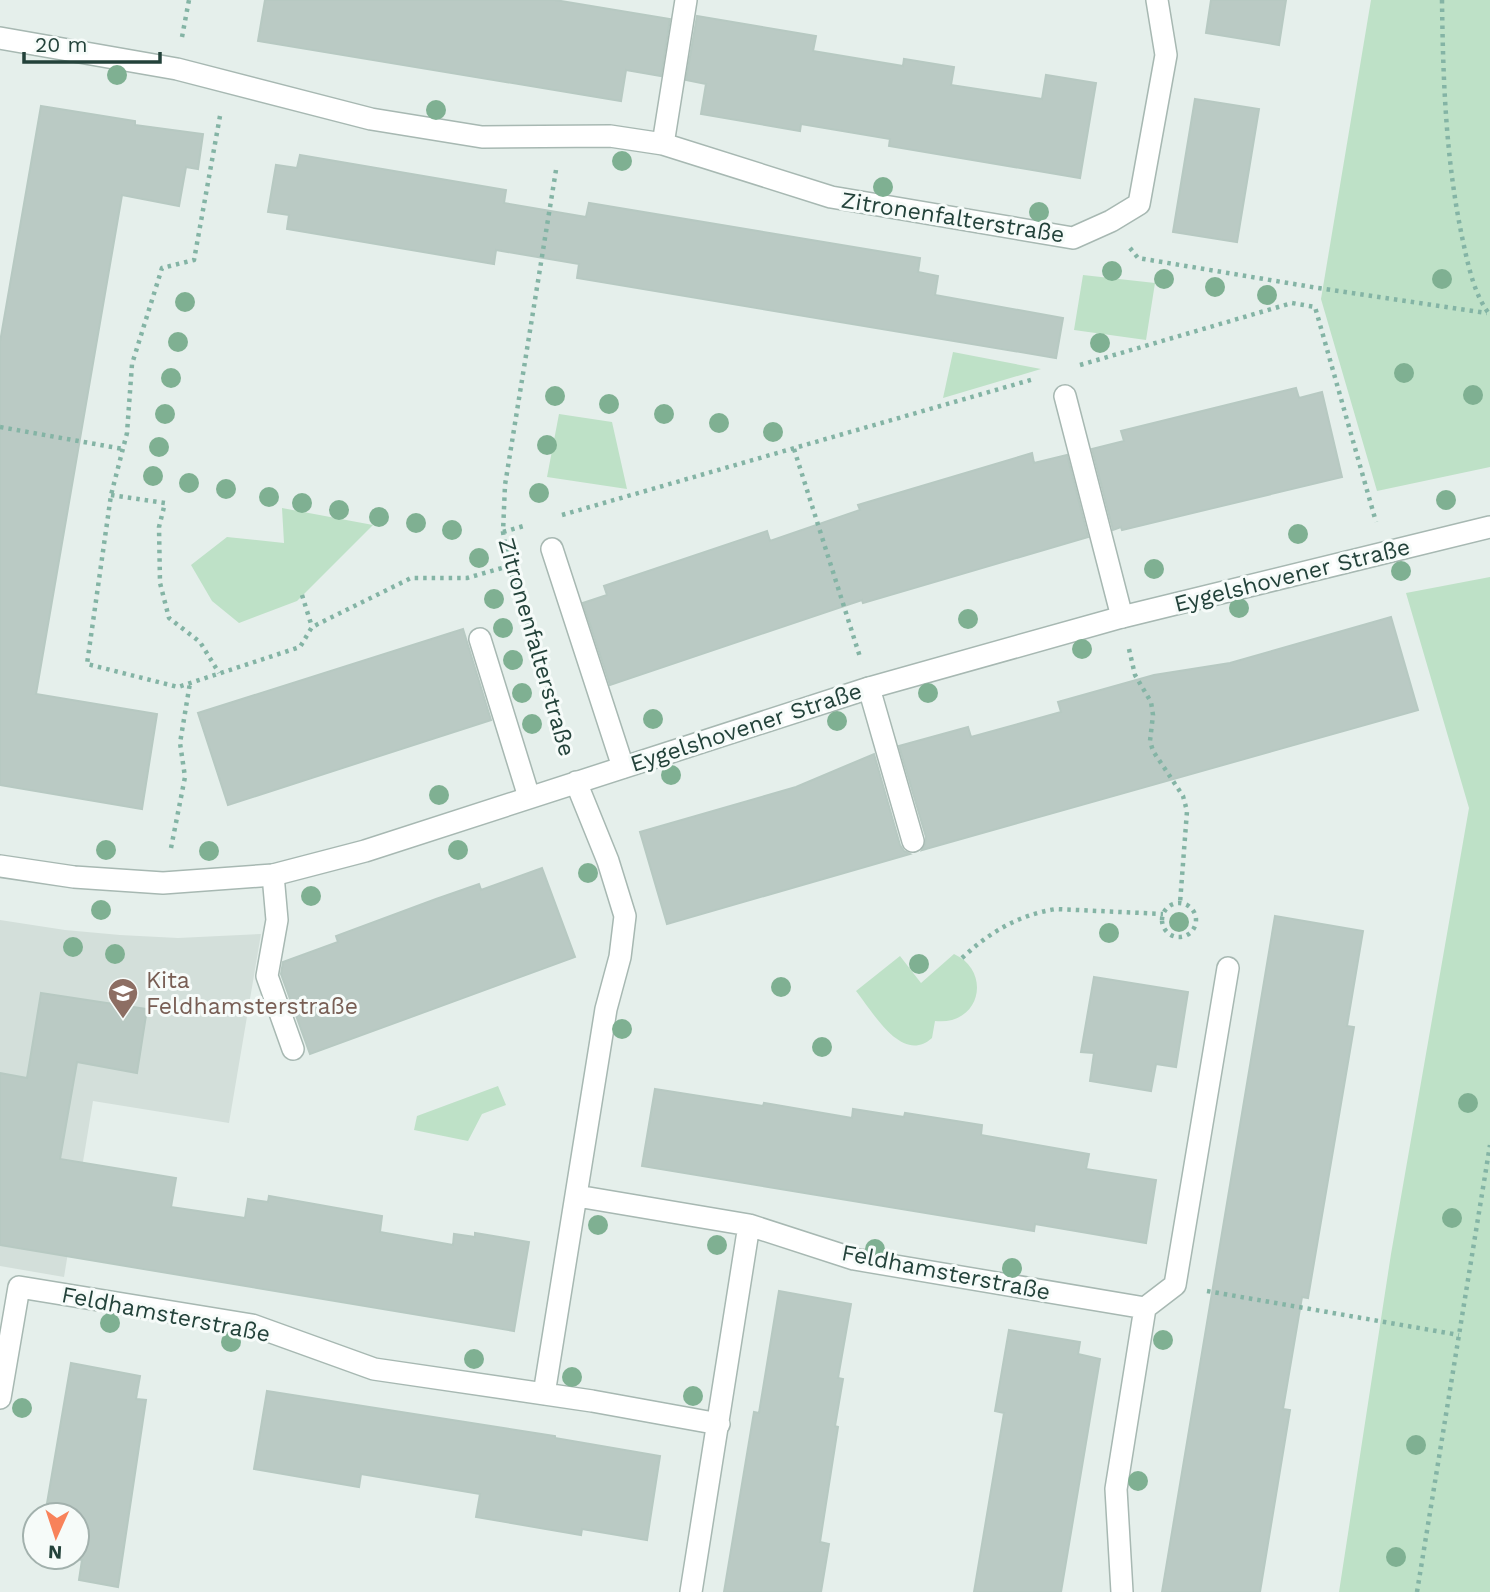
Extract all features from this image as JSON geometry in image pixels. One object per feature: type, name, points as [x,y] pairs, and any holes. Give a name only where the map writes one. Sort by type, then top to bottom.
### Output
[{"type":"street","points":[[663,144],[686,0]]},
{"type":"street","name":"Zitronenfalterstraße","points":[[0,38],[177,69],[384,121],[482,137],[610,136],[663,144],[831,197],[1073,238],[1111,221],[1139,204],[1166,55],[1157,0]]},
{"type":"street","points":[[1065,396],[1122,617]]},
{"type":"street","name":"Eygelshovener Straße","points":[[0,866],[74,877],[163,883],[273,875],[365,851],[869,688],[1122,617],[1490,527]]},
{"type":"street","points":[[552,549],[623,767]]},
{"type":"street","points":[[480,639],[529,797]]},
{"type":"street","points":[[869,688],[913,841]]},
{"type":"street","points":[[544,1394],[606,1009],[620,957],[625,916],[608,861],[576,782]]},
{"type":"street","points":[[273,875],[277,920],[267,976],[293,1049]]},
{"type":"street","points":[[1122,1592],[1115,1489],[1145,1308],[1175,1285],[1228,968]]},
{"type":"street","name":"Feldhamsterstraße","points":[[577,1196],[749,1225],[854,1259],[1145,1308]]},
{"type":"street","points":[[691,1592],[749,1225]]},
{"type":"street","name":"Feldhamsterstraße","points":[[0,1398],[19,1287],[253,1325],[374,1369],[719,1424]]},
{"type":"path","points":[[1442,0],[1443,87],[1454,200],[1471,275],[1489,314]]},
{"type":"path","points":[[226,82],[194,260],[162,268],[132,364],[127,433],[111,495],[87,664],[178,687],[300,646],[312,627],[411,578],[467,578],[509,566]]},
{"type":"path","name":"Zitronenfalterstraße","points":[[561,138],[505,485],[503,532],[509,566],[559,720],[576,782]]},
{"type":"path","points":[[1111,221],[1138,258],[1489,314]]},
{"type":"path","points":[[1069,368],[1292,303],[1315,307],[1385,553]]},
{"type":"path","points":[[556,517],[1043,376]]},
{"type":"path","points":[[0,427],[123,449]]},
{"type":"path","points":[[794,449],[869,688]]},
{"type":"path","points":[[111,495],[164,503],[159,527],[160,583],[169,618],[200,642],[219,673]]},
{"type":"path","points":[[503,532],[529,524]]},
{"type":"path","points":[[302,596],[312,627]]},
{"type":"path","points":[[1122,617],[1135,675],[1152,702],[1150,741],[1153,751],[1183,796],[1187,811],[1180,903]]},
{"type":"path","points":[[163,883],[186,777],[180,743],[190,683]]},
{"type":"path","points":[[1180,903],[1189,906],[1196,915],[1197,922],[1189,935],[1172,936],[1163,925],[1163,914],[1168,907],[1180,903]]},
{"type":"path","points":[[962,958],[988,934],[1042,911],[1056,909],[1163,914]]},
{"type":"path","points":[[1417,1592],[1490,1145]]},
{"type":"path","points":[[1175,1285],[1459,1335]]},
{"type":"shaded area","name":"Kita Feldhamsterstraße","points":[[0,920],[120,935],[178,938],[261,934],[229,1123],[93,1101],[64,1277],[0,1266]]},
{"type":"green space","points":[[1371,0],[1490,0],[1490,467],[1377,491],[1321,299]]},
{"type":"green space","points":[[1083,275],[1155,283],[1146,340],[1074,330]]},
{"type":"green space","points":[[953,352],[1041,369],[943,398]]},
{"type":"green space","points":[[559,414],[612,422],[627,489],[547,477]]},
{"type":"green space","points":[[282,508],[373,525],[297,601],[239,623],[212,601],[191,565],[227,537],[284,543]]},
{"type":"green space","points":[[1490,577],[1490,1592],[1339,1592],[1391,1254],[1469,808],[1406,593]]},
{"type":"green space","points":[[954,954],[974,972],[976,996],[963,1015],[951,1020],[935,1021],[932,1038],[921,1045],[899,1041],[889,1033],[856,991],[900,956],[921,983]]},
{"type":"green space","points":[[498,1086],[506,1105],[482,1114],[468,1141],[414,1130],[417,1116]]},
{"type":"building","points":[[265,0],[555,0],[670,19],[661,76],[626,70],[621,101],[258,41]]},
{"type":"building","points":[[1211,0],[1286,0],[1279,45],[1206,33]]},
{"type":"building","points":[[697,16],[816,36],[813,51],[903,66],[904,59],[954,67],[951,85],[1042,99],[1046,75],[1096,83],[1080,178],[889,146],[890,139],[801,124],[800,131],[701,114],[706,84],[686,80]]},
{"type":"building","points":[[1195,99],[1259,109],[1237,242],[1173,232]]},
{"type":"building","points":[[41,106],[135,121],[135,125],[203,134],[198,169],[186,167],[179,206],[122,195],[36,694],[157,714],[142,809],[0,785],[0,342]]},
{"type":"building","points":[[300,155],[506,190],[504,203],[586,217],[589,203],[920,258],[918,272],[938,276],[935,295],[1063,318],[1056,358],[577,278],[579,264],[496,250],[494,264],[287,229],[289,215],[268,212],[276,165],[297,168]]},
{"type":"building","points":[[1296,388],[1299,398],[1322,392],[1342,477],[1113,530],[1092,449],[1124,441],[1121,431]]},
{"type":"building","points":[[1032,453],[1034,463],[1067,455],[1088,537],[863,603],[862,600],[610,685],[583,603],[607,595],[604,586],[767,531],[770,541],[860,510],[858,505]]},
{"type":"building","points":[[1391,617],[1418,710],[922,850],[926,837],[899,746],[968,727],[971,737],[1061,712],[1058,702],[1154,675],[1230,663]]},
{"type":"building","points":[[463,629],[491,720],[228,805],[198,713]]},
{"type":"building","points":[[874,754],[900,845],[910,854],[667,924],[640,832],[796,787]]},
{"type":"building","points":[[542,868],[575,957],[310,1054],[281,974],[283,962],[338,942],[336,936],[436,899],[479,884],[481,890]]},
{"type":"building","points":[[1275,916],[1363,931],[1347,1026],[1354,1027],[1308,1298],[1302,1297],[1283,1409],[1290,1410],[1260,1592],[1162,1592]]},
{"type":"building","points":[[1094,977],[1188,992],[1176,1067],[1156,1064],[1151,1091],[1090,1081],[1094,1053],[1081,1052]]},
{"type":"building","points":[[41,993],[147,1009],[137,1073],[77,1062],[60,1159],[176,1178],[171,1207],[245,1218],[248,1199],[268,1202],[269,1196],[382,1216],[380,1232],[453,1245],[454,1234],[475,1237],[475,1233],[529,1242],[514,1331],[0,1245],[0,1073],[27,1078]]},
{"type":"building","points":[[655,1089],[852,1118],[853,1109],[904,1117],[905,1113],[982,1125],[981,1135],[1089,1154],[1086,1169],[1156,1180],[1146,1243],[1035,1224],[1034,1231],[642,1166]]},
{"type":"building","points":[[779,1291],[851,1304],[838,1378],[843,1379],[835,1426],[838,1427],[820,1542],[829,1544],[821,1592],[724,1592],[754,1412],[759,1413]]},
{"type":"building","points":[[1009,1330],[1080,1342],[1078,1354],[1100,1359],[1061,1592],[974,1592],[1004,1413],[995,1411]]},
{"type":"building","points":[[71,1363],[140,1376],[136,1399],[146,1400],[118,1587],[79,1580],[80,1571],[91,1571],[91,1501],[47,1501]]},
{"type":"building","points":[[267,1391],[555,1436],[660,1456],[647,1540],[582,1529],[581,1535],[476,1517],[480,1494],[361,1474],[359,1487],[254,1469]]},
{"type":"place","name":"Kita Feldhamsterstraße","points":[[123,1020]]}]
